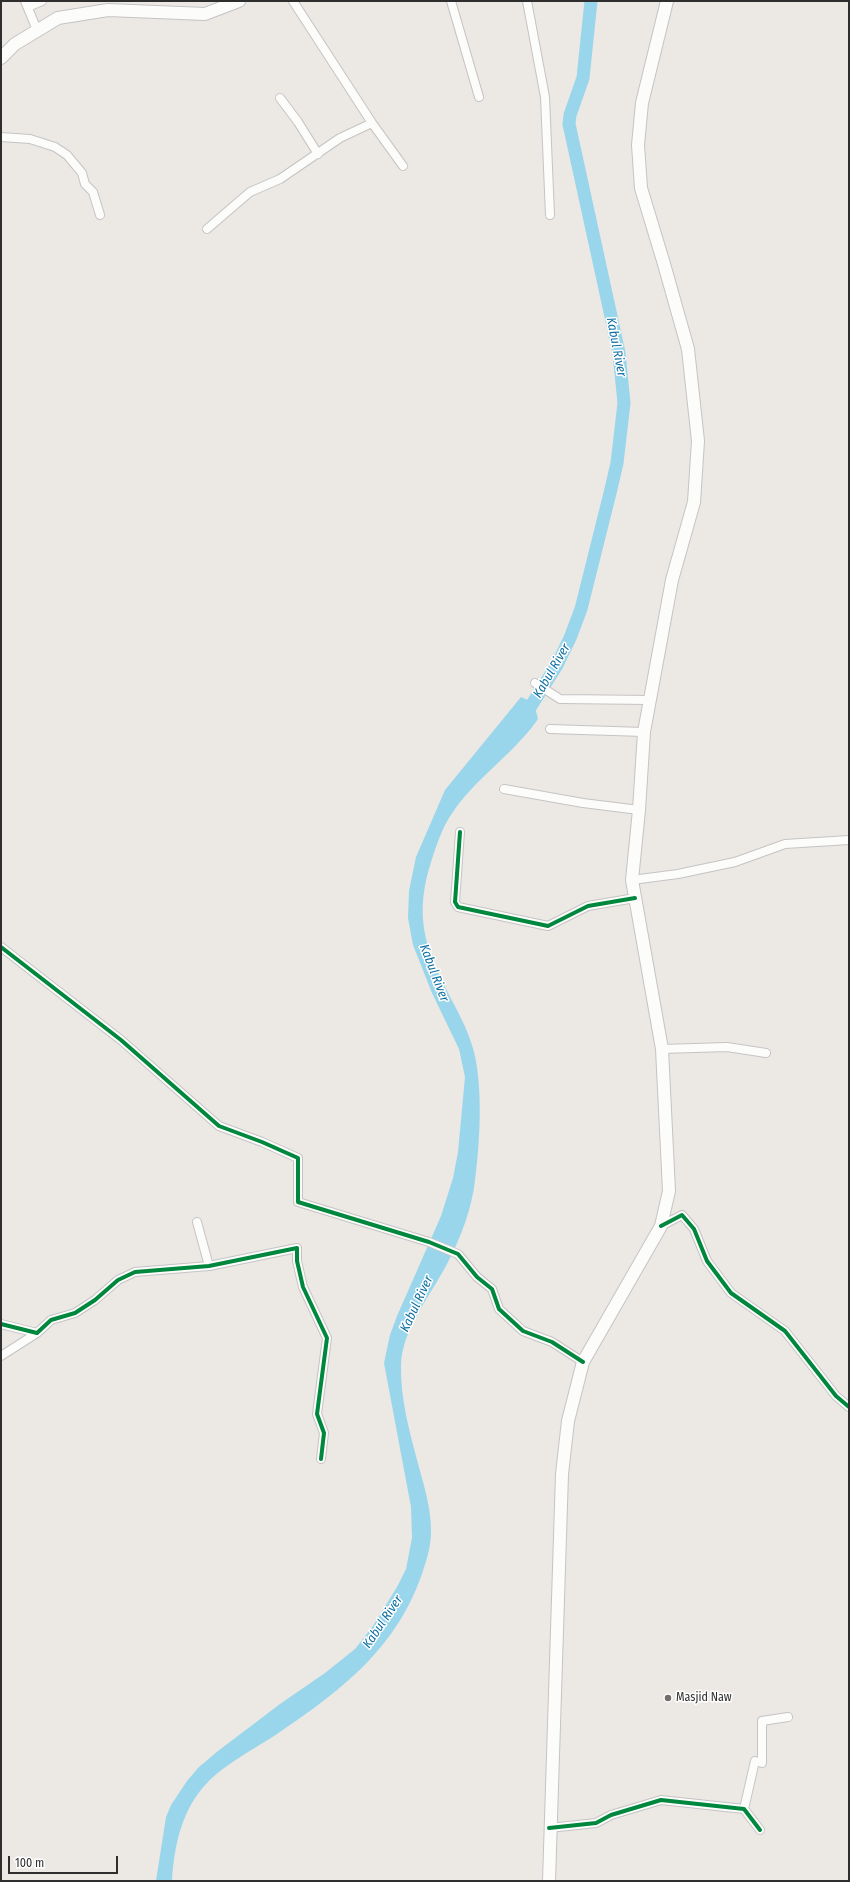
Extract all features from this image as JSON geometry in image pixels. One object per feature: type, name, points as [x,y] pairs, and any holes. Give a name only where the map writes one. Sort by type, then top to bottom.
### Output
[{"type":"main road","points":[[1,58],[15,44],[58,18],[108,10],[204,14],[214,6],[239,1]]},
{"type":"main road","points":[[549,1881],[549,1828],[562,1474],[568,1421],[583,1362],[661,1226],[669,1191],[662,1049],[632,880],[640,810],[644,732],[672,580],[694,502],[698,441],[688,349],[664,264],[640,188],[638,145],[642,103],[666,1]]},
{"type":"street","points":[[37,30],[27,4],[42,1]]},
{"type":"street","points":[[293,1],[372,124],[403,166]]},
{"type":"street","points":[[451,1],[479,97]]},
{"type":"street","points":[[527,1],[545,97],[550,215]]},
{"type":"street","points":[[280,98],[298,122],[318,154]]},
{"type":"street","points":[[207,229],[250,192],[280,179],[340,138],[372,124]]},
{"type":"street","points":[[1,137],[30,139],[55,147],[67,154],[82,173],[85,184],[93,192],[100,215]]},
{"type":"street","points":[[535,683],[560,699],[649,700]]},
{"type":"street","points":[[550,729],[644,732]]},
{"type":"street","points":[[504,788],[583,803],[640,810]]},
{"type":"street","points":[[460,832],[455,902],[458,907],[536,925],[548,926],[588,906],[635,898]]},
{"type":"street","points":[[632,880],[678,874],[735,862],[785,844],[849,840]]},
{"type":"street","points":[[1,947],[121,1040],[219,1126],[262,1142],[298,1158],[298,1202],[429,1242],[458,1254],[476,1277],[492,1289],[499,1309],[523,1331],[552,1342],[583,1362]]},
{"type":"street","points":[[662,1049],[727,1047],[766,1053]]},
{"type":"street","points":[[661,1226],[682,1215],[694,1229],[707,1261],[731,1293],[785,1331],[836,1396],[849,1407]]},
{"type":"street","points":[[198,1222],[209,1266]]},
{"type":"street","points":[[1,1356],[37,1333],[51,1320],[75,1313],[95,1300],[118,1280],[135,1272],[209,1266],[297,1248],[297,1261],[303,1287],[327,1338],[318,1414],[324,1432],[321,1459]]},
{"type":"street","points":[[1,1324],[37,1333]]},
{"type":"street","points":[[744,1810],[755,1761],[762,1763],[762,1721],[788,1717]]},
{"type":"street","points":[[549,1828],[596,1823],[611,1815],[661,1800],[744,1810],[760,1830]]},
{"type":"water","points":[[521,697],[534,703],[538,719],[515,746],[465,796],[454,810],[445,825],[437,844],[426,879],[424,895],[423,910],[426,940],[437,969],[465,1026],[471,1043],[477,1066],[480,1099],[477,1165],[474,1191],[469,1212],[448,1262],[412,1325],[403,1351],[401,1365],[404,1405],[431,1520],[431,1540],[429,1550],[419,1582],[406,1611],[390,1636],[371,1659],[326,1699],[301,1718],[231,1763],[208,1782],[199,1792],[181,1828],[177,1841],[172,1881],[156,1881],[166,1817],[171,1805],[187,1781],[199,1767],[218,1751],[280,1704],[325,1673],[355,1649],[373,1626],[397,1587],[406,1569],[412,1538],[411,1507],[384,1363],[390,1335],[397,1316],[441,1216],[453,1178],[458,1152],[465,1077],[459,1049],[432,993],[413,945],[408,918],[409,891],[416,857],[445,790]]},
{"type":"waterway","name":"Kabul River","points":[[524,717],[557,665],[570,638],[581,609],[617,463],[624,403],[619,353],[569,124],[570,115],[583,78],[591,1]]},
{"type":"cycle path","points":[[460,832],[455,902],[458,907],[548,926],[588,906],[635,898]]},
{"type":"cycle path","points":[[1,947],[121,1040],[219,1126],[262,1142],[298,1158],[298,1202],[429,1242],[458,1254],[477,1277],[492,1289],[499,1309],[523,1331],[552,1342],[583,1362]]},
{"type":"cycle path","points":[[661,1226],[682,1215],[694,1229],[707,1261],[731,1293],[785,1331],[836,1396],[849,1407]]},
{"type":"cycle path","points":[[1,1324],[37,1333],[51,1320],[75,1313],[95,1300],[118,1280],[135,1272],[209,1266],[297,1248],[297,1261],[303,1287],[327,1338],[317,1414],[324,1433],[321,1459]]},
{"type":"cycle path","points":[[549,1828],[596,1823],[611,1815],[661,1800],[744,1809],[760,1830]]},
{"type":"place","name":"Masjid Naw","points":[[668,1698]]}]
